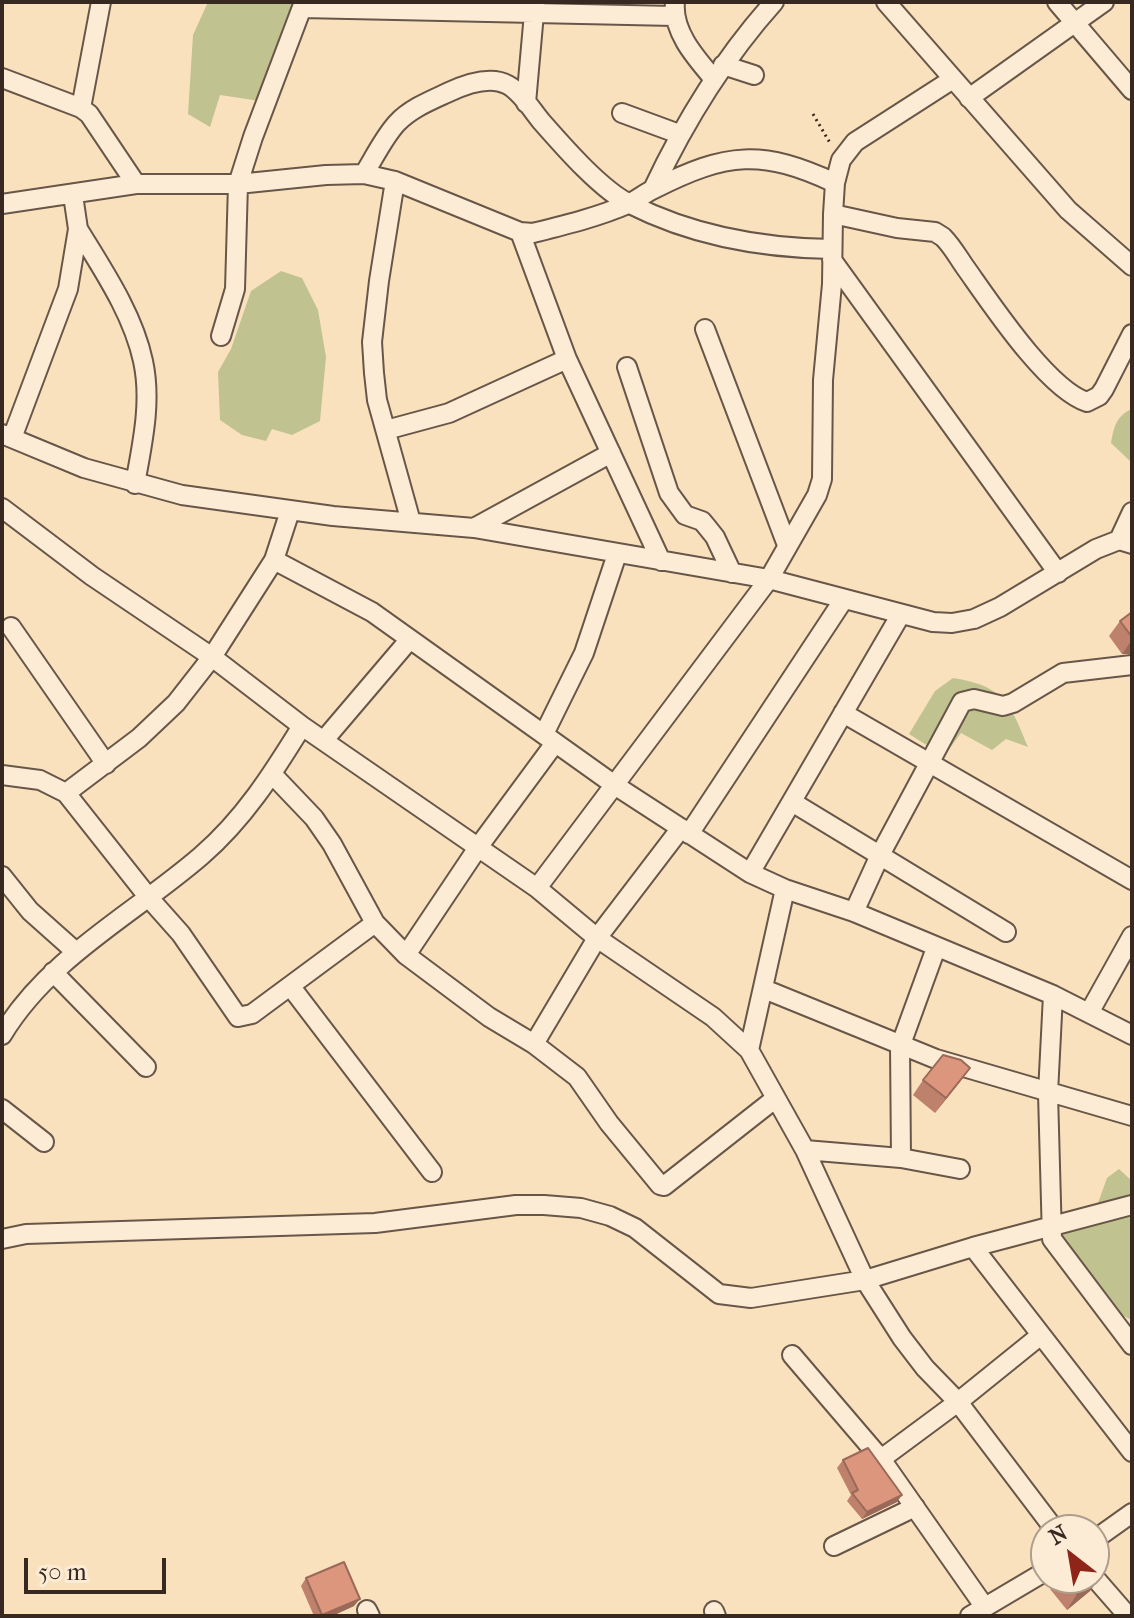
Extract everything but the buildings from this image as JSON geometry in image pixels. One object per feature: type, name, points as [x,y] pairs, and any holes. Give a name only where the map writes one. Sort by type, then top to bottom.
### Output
[{"type":"street","points":[[653,189],[679,134],[718,72],[774,2]]},
{"type":"street","points":[[886,2],[1068,210],[1132,266]]},
{"type":"street","points":[[1057,2],[1132,90]]},
{"type":"street","points":[[969,98],[1104,2]]},
{"type":"street","points":[[81,108],[94,4]]},
{"type":"street","points":[[221,336],[235,289],[238,184],[303,5],[674,9],[694,57],[718,72],[754,75]]},
{"type":"street","points":[[526,103],[534,8]]},
{"type":"street","points":[[2,78],[81,108],[99,125],[136,184]]},
{"type":"street","points":[[537,888],[769,579],[812,504],[822,479],[823,380],[835,183],[841,160],[855,142],[953,79]]},
{"type":"street","points":[[364,174],[397,123],[417,108],[460,87],[478,82],[508,85],[570,153],[629,204],[701,232],[739,242],[832,254],[1058,573]]},
{"type":"street","points":[[622,113],[679,134]]},
{"type":"street","points":[[2,204],[136,184],[238,184],[364,174],[395,181],[520,232],[533,233],[629,204],[653,189],[713,164],[774,159],[835,183]]},
{"type":"street","points":[[395,181],[372,342],[377,400],[411,522]]},
{"type":"street","points":[[73,195],[78,229],[68,289],[7,436],[84,468],[135,484],[182,495],[290,511],[474,528],[769,579],[901,614],[952,623],[974,619],[1000,607],[1096,549],[1125,542],[1132,512]]},
{"type":"street","points":[[833,214],[897,228],[935,232],[943,237],[1032,354],[1054,380],[1078,399],[1087,402],[1099,396],[1132,334]]},
{"type":"street","points":[[78,229],[126,312],[144,362],[146,422],[135,484]]},
{"type":"street","points":[[520,232],[567,359],[661,561]]},
{"type":"street","points":[[705,329],[787,545]]},
{"type":"street","points":[[386,430],[449,413],[567,359]]},
{"type":"street","points":[[627,367],[669,493],[685,515],[702,521],[715,537],[732,573]]},
{"type":"street","points":[[474,528],[611,453]]},
{"type":"street","points":[[2,508],[92,576],[212,657],[302,726],[537,888],[597,938],[713,1017],[749,1050],[805,1150],[865,1280],[917,1358],[958,1402],[1043,1514]]},
{"type":"street","points":[[66,793],[157,724],[212,657],[274,560],[290,511]]},
{"type":"street","points":[[406,955],[549,738],[584,653],[617,554]]},
{"type":"street","points":[[274,560],[372,612],[616,786],[750,873],[785,889],[854,912],[1053,995],[1132,1035]]},
{"type":"street","points":[[534,1044],[597,938],[685,831],[844,599]]},
{"type":"street","points":[[750,873],[901,614]]},
{"type":"street","points":[[11,627],[106,764]]},
{"type":"street","points":[[324,740],[410,639]]},
{"type":"street","points":[[854,912],[880,855],[962,702],[974,699],[1003,706],[1063,673],[1132,665]]},
{"type":"street","points":[[843,713],[1132,880]]},
{"type":"street","points":[[2,1035],[8,1009],[76,952],[149,898],[239,819],[302,726]]},
{"type":"street","points":[[272,774],[303,805],[323,831],[375,923],[406,955],[577,1077],[656,1182],[664,1186],[776,1098]]},
{"type":"street","points":[[2,775],[40,780],[66,793],[181,934],[238,1017],[252,1014],[375,923]]},
{"type":"street","points":[[792,802],[1006,932]]},
{"type":"street","points":[[2,876],[30,911],[76,952]]},
{"type":"street","points":[[749,1050],[785,889]]},
{"type":"street","points":[[1089,1013],[1132,936]]},
{"type":"street","points":[[901,1158],[900,1047],[936,948]]},
{"type":"street","points":[[53,972],[146,1067]]},
{"type":"street","points":[[291,987],[432,1172]]},
{"type":"street","points":[[764,989],[900,1047],[1132,1116]]},
{"type":"street","points":[[1053,995],[1048,1093],[1052,1239],[1132,1345]]},
{"type":"street","points":[[2,1109],[44,1142]]},
{"type":"street","points":[[805,1150],[901,1158],[960,1169]]},
{"type":"street","points":[[2,1239],[26,1234],[375,1223],[516,1205],[544,1205],[581,1208],[610,1216],[635,1228],[719,1294],[751,1298],[865,1280],[973,1247],[1132,1205]]},
{"type":"street","points":[[973,1247],[1132,1452]]},
{"type":"street","points":[[881,1459],[1041,1335]]},
{"type":"street","points":[[792,1355],[881,1459],[915,1507],[977,1611],[1030,1580]]},
{"type":"street","points":[[834,1546],[915,1507]]},
{"type":"street","points":[[1110,1529],[1132,1513]]},
{"type":"street","points":[[1109,1594],[1128,1616]]},
{"type":"path","points":[[813,114],[841,160]]},
{"type":"green space","points":[[208,2],[307,2],[309,17],[273,103],[220,95],[210,127],[188,114],[193,35]]},
{"type":"green space","points":[[281,271],[302,278],[318,310],[326,357],[320,421],[292,435],[272,429],[266,441],[242,435],[220,420],[218,372],[231,349],[251,291]]},
{"type":"green space","points":[[1132,409],[1132,463],[1111,443],[1117,423],[1122,415]]},
{"type":"green space","points":[[953,678],[994,691],[1010,708],[1028,747],[1006,739],[992,750],[961,733],[944,756],[909,734],[935,691]]},
{"type":"green space","points":[[1119,1169],[1132,1181],[1132,1320],[1081,1295],[1047,1237],[1006,1250],[1022,1228],[1098,1203],[1107,1178]]}]
